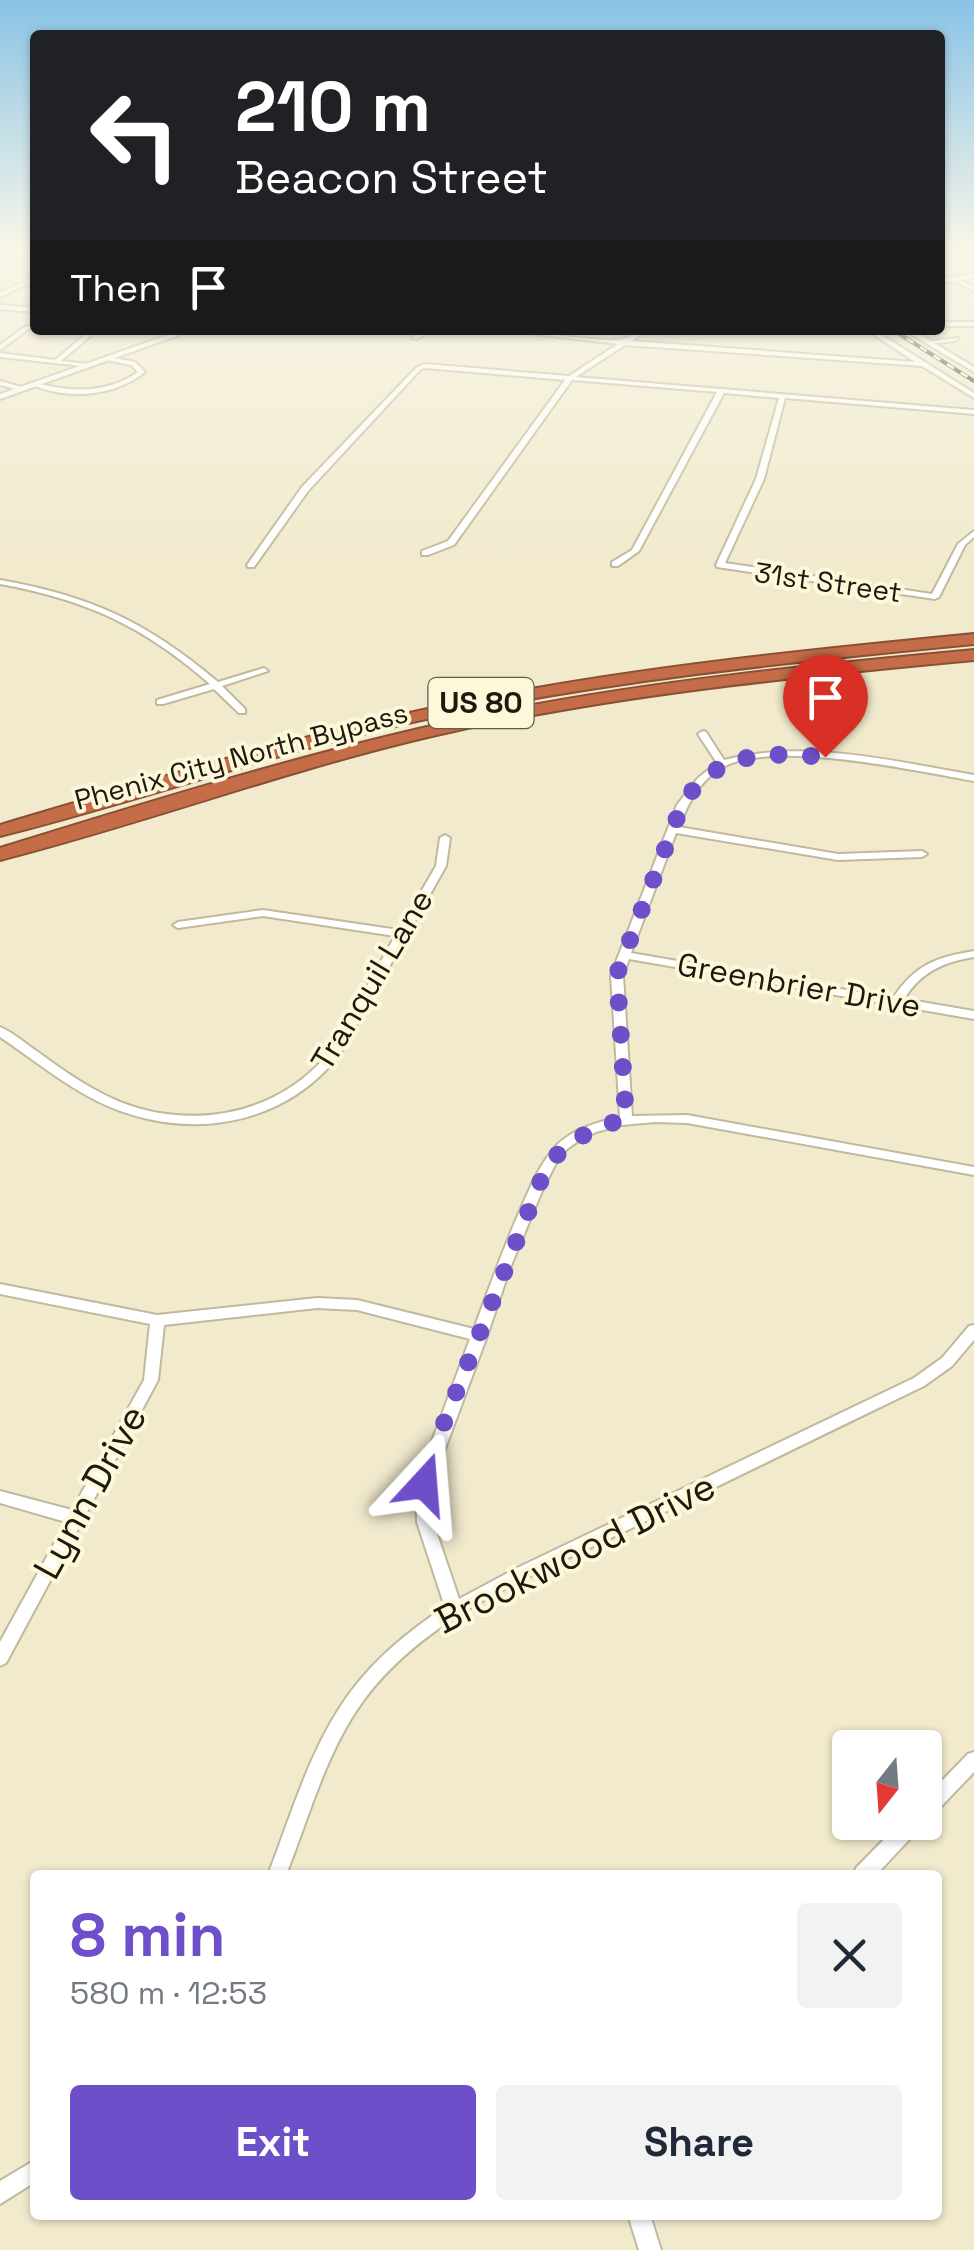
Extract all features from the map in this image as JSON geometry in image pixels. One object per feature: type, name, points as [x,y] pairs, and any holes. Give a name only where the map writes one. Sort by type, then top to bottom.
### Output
[{"type":"highway","name":"Phenix City North Bypass","points":[[0,831],[271,752],[474,704],[718,665],[974,639]]},
{"type":"highway","name":"Phenix City North Bypass","points":[[0,854],[276,770],[492,718],[670,688],[974,655]]},
{"type":"street","points":[[34,357],[89,366]]},
{"type":"street","points":[[57,361],[62,357]]},
{"type":"street","points":[[0,398],[115,357]]},
{"type":"street","points":[[425,553],[451,543],[570,378],[606,357]]},
{"type":"street","points":[[820,357],[923,364]]},
{"type":"street","points":[[912,357],[974,396]]},
{"type":"street","points":[[953,357],[974,370]]},
{"type":"street","points":[[35,385],[58,392],[87,393],[121,384],[142,372],[133,363],[109,359]]},
{"type":"street","points":[[251,565],[305,488],[425,366],[974,412]]},
{"type":"street","points":[[0,383],[23,389]]},
{"type":"street","points":[[615,564],[635,551],[722,390]]},
{"type":"street","name":"31st Street","points":[[783,395],[760,479],[720,566],[935,597],[962,544],[974,533]]},
{"type":"street","points":[[0,582],[48,590],[127,618],[216,684],[242,711]]},
{"type":"street","points":[[160,702],[264,671]]},
{"type":"street","points":[[703,734],[722,764]]},
{"type":"street","points":[[626,1118],[616,994],[624,955],[672,829],[694,786],[722,764],[760,756],[803,755],[974,778]]},
{"type":"street","points":[[672,829],[838,857],[922,854]]},
{"type":"street","name":"Tranquil Lane","points":[[0,1031],[115,1105],[161,1119],[196,1122],[250,1112],[296,1092],[319,1074],[441,866],[445,838]]},
{"type":"street","points":[[178,925],[263,912],[401,934]]},
{"type":"street","points":[[896,1001],[925,966],[974,954]]},
{"type":"street","name":"Greenbrier Drive","points":[[624,955],[974,1015]]},
{"type":"street","points":[[454,1610],[425,1522],[424,1484],[545,1170],[561,1147],[626,1118],[687,1120],[974,1170]]},
{"type":"street","points":[[0,1289],[157,1320],[317,1303],[357,1306],[480,1336]]},
{"type":"street","name":"Lynn Drive","points":[[0,1658],[152,1380],[157,1320]]},
{"type":"street","name":"Brookwood Drive","points":[[279,1870],[332,1740],[358,1695],[407,1641],[454,1610],[919,1382],[947,1362],[974,1330]]},
{"type":"street","points":[[0,1497],[76,1518]]},
{"type":"street","points":[[942,1793],[974,1760]]},
{"type":"street","points":[[867,1870],[896,1840]]},
{"type":"street","points":[[0,2193],[30,2173]]},
{"type":"street","points":[[641,2220],[650,2250]]},
{"type":"railway","points":[[936,357],[974,381]]},
{"type":"route","points":[[424,1484],[434,1448],[451,1414],[545,1170],[561,1147],[626,1118],[617,974],[682,805],[694,786],[722,764],[760,756],[825,757]]}]
